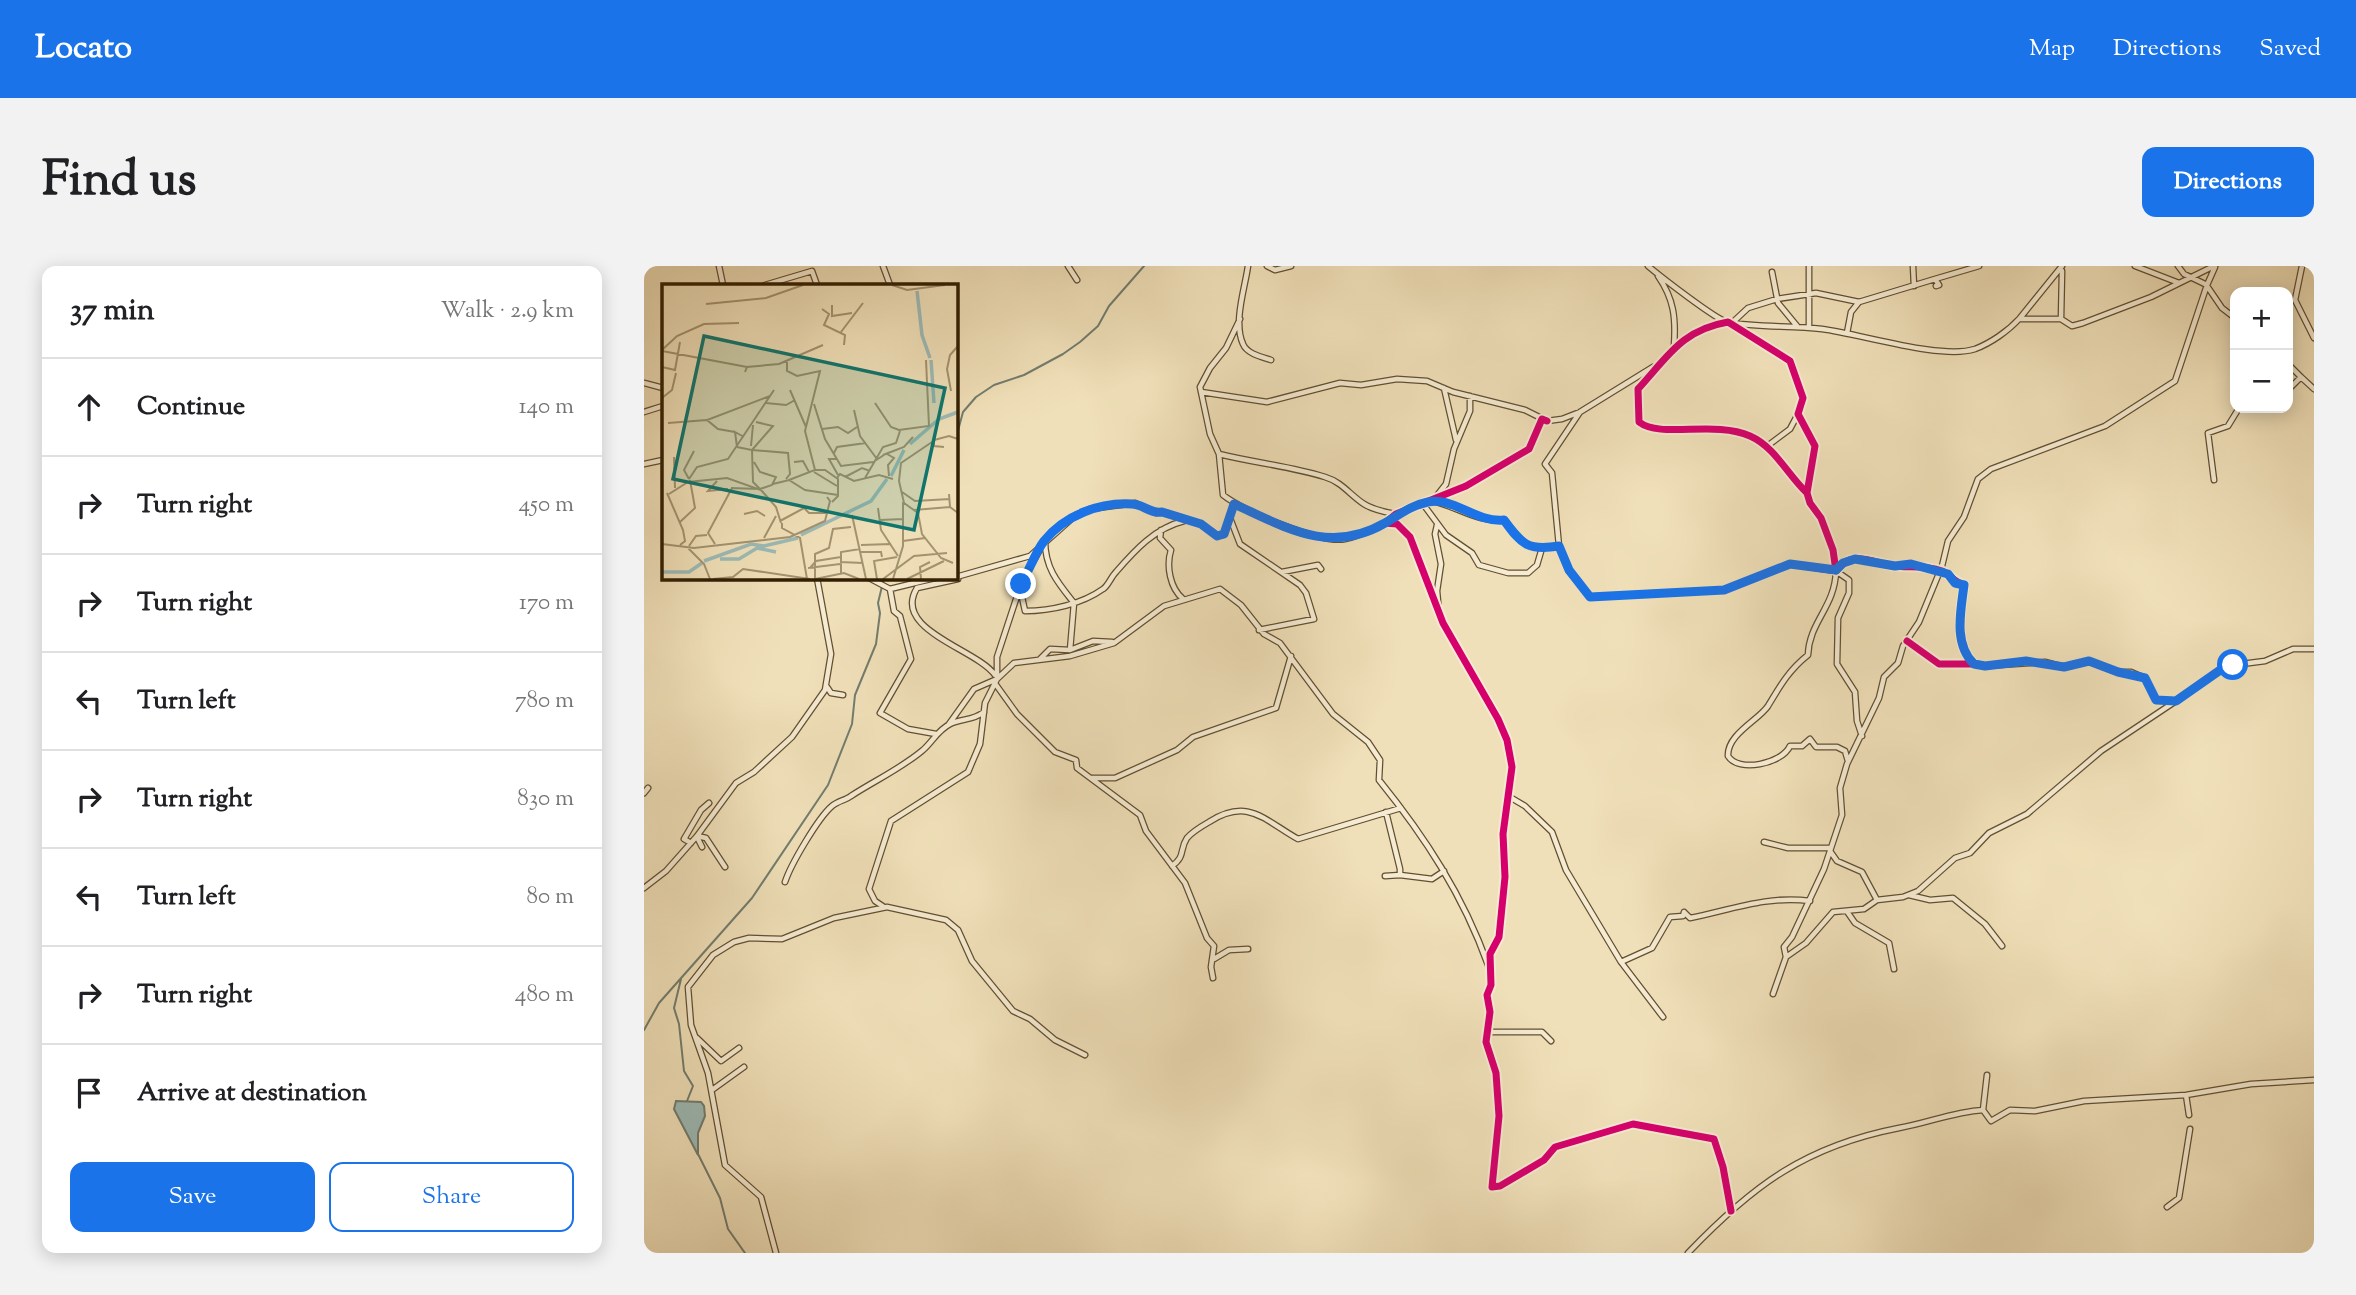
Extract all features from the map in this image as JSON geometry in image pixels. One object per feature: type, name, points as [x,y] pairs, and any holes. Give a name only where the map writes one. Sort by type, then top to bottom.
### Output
[{"type":"street","points":[[719,266],[723,284]]},
{"type":"street","points":[[883,266],[888,284]]},
{"type":"street","points":[[1068,266],[1077,280]]},
{"type":"street","points":[[1248,266],[1240,319],[1243,345],[1252,354],[1271,360]]},
{"type":"street","points":[[1268,266],[1275,270],[1291,266]]},
{"type":"street","points":[[1648,266],[1790,361],[1802,398],[1798,414],[1790,429],[1766,447]]},
{"type":"street","points":[[1809,266],[1809,328]]},
{"type":"street","points":[[1913,266],[1914,286]]},
{"type":"street","points":[[1240,319],[1226,348],[1201,382],[1210,434],[1219,454],[1223,495],[1234,504],[1318,538],[1347,539],[1385,523],[1396,514],[1466,486],[1529,449],[1536,426],[1542,419],[1562,419],[1580,411],[1655,365],[1686,338],[1730,322],[1748,308],[1777,299],[1809,294],[1858,302],[1979,266]]},
{"type":"street","points":[[2135,266],[2179,283]]},
{"type":"street","points":[[2178,266],[2184,274],[2207,285],[2222,308],[2230,314]]},
{"type":"street","points":[[2019,319],[2061,319],[2072,326],[2215,266]]},
{"type":"street","points":[[1773,994],[1786,957],[1784,947],[1810,901],[1842,815],[1840,788],[1848,761],[1879,698],[1884,677],[1898,663],[1907,640],[1919,622],[1948,541],[1965,517],[1978,479],[1991,470],[2105,426],[2175,381],[2215,266]]},
{"type":"street","points":[[2302,266],[2295,300],[2314,338]]},
{"type":"street","points":[[1730,322],[1760,327],[1797,327],[1847,333],[1930,350],[1975,349],[2010,328],[2062,268]]},
{"type":"street","points":[[2061,319],[2062,268]]},
{"type":"street","points":[[768,284],[812,271],[817,284]]},
{"type":"street","points":[[1772,272],[1777,299],[1797,327]]},
{"type":"street","points":[[1656,273],[1673,298],[1676,320],[1674,347]]},
{"type":"street","points":[[1935,279],[1939,285],[1936,286]]},
{"type":"street","points":[[1847,333],[1851,312],[1858,302]]},
{"type":"street","points":[[1655,365],[1638,389],[1639,422],[1660,430],[1722,427],[1752,436],[1766,447],[1807,492]]},
{"type":"street","points":[[2293,369],[2314,389]]},
{"type":"street","points":[[2293,385],[2301,377]]},
{"type":"street","points":[[1201,393],[1266,402],[1340,383],[1361,385],[1398,379],[1427,381],[1470,396],[1525,410],[1547,421]]},
{"type":"street","points":[[644,383],[662,388]]},
{"type":"street","points":[[1444,388],[1457,444]]},
{"type":"street","points":[[1432,500],[1446,484],[1470,411],[1470,396]]},
{"type":"street","points":[[644,412],[662,406]]},
{"type":"street","points":[[1580,411],[1545,464],[1552,473],[1559,546],[1569,570],[1590,597],[1724,590],[1790,564],[1836,570],[1849,580],[1849,593],[1838,618],[1837,664],[1854,692],[1857,721],[1862,736]]},
{"type":"street","points":[[2214,480],[2208,433],[2228,426],[2236,413]]},
{"type":"street","points":[[1798,414],[1815,446],[1807,492],[1810,503],[1821,518],[1833,550],[1836,590],[1826,612],[1814,626],[1808,641],[1808,655],[1785,675],[1767,708],[1735,737],[1728,756],[1738,764],[1758,765],[1780,757],[1790,746],[1802,746],[1810,739],[1816,747],[1837,747],[1845,751],[1848,761]]},
{"type":"street","points":[[1219,454],[1269,461],[1294,471],[1326,477],[1352,491],[1364,504],[1396,514]]},
{"type":"street","points":[[644,464],[662,460]]},
{"type":"street","points":[[1432,500],[1464,509],[1476,518],[1504,520],[1522,544],[1542,548],[1559,546]]},
{"type":"street","points":[[957,578],[993,564],[1030,555],[1076,515],[1111,505],[1135,503],[1201,524],[1217,536],[1224,534],[1234,504]]},
{"type":"street","points":[[1423,504],[1446,534],[1472,553],[1479,565],[1508,573],[1528,573],[1536,565],[1542,548]]},
{"type":"street","points":[[1230,517],[1240,544],[1282,572],[1306,593],[1314,620],[1264,626],[1259,630]]},
{"type":"street","points":[[1020,588],[1026,611],[1074,603],[1103,589],[1128,559],[1161,529],[1185,521]]},
{"type":"street","points":[[1385,523],[1397,524],[1410,537],[1439,612],[1507,740],[1512,767],[1499,937],[1490,954],[1489,969],[1486,1042],[1496,1073],[1499,1116],[1493,1188],[1544,1160],[1555,1147],[1633,1124],[1714,1139],[1723,1167],[1731,1211]]},
{"type":"street","points":[[1438,524],[1435,534],[1441,564],[1437,591],[1439,612]]},
{"type":"street","points":[[1161,529],[1160,538],[1171,550],[1171,586],[1183,599]]},
{"type":"street","points":[[884,908],[875,901],[869,888],[891,821],[968,772],[980,744],[985,711],[996,680],[997,657],[1020,588],[1045,540]]},
{"type":"street","points":[[1045,540],[1045,559],[1052,575],[1074,603],[1070,650]]},
{"type":"street","points":[[1836,570],[1843,563],[1855,559],[1938,570],[1948,574],[1955,583],[1964,585],[1960,604],[1961,643],[1974,664]]},
{"type":"street","points":[[1282,572],[1318,565],[1321,569]]},
{"type":"street","points":[[644,888],[666,871],[691,843],[736,783],[754,772],[792,737],[826,687],[831,654],[817,579]]},
{"type":"street","points":[[871,579],[890,589],[931,579]]},
{"type":"street","points":[[953,579],[917,588],[911,597],[912,611],[921,625],[986,665],[1017,714],[1055,752],[1076,760],[1077,768],[1140,815],[1146,831],[1185,883],[1207,937],[1214,946],[1214,959],[1210,967],[1213,978]]},
{"type":"street","points":[[890,589],[894,611],[900,616],[911,659],[880,713],[908,729],[936,734]]},
{"type":"street","points":[[785,882],[792,860],[832,805],[850,798],[862,786],[878,779],[924,749],[936,734],[949,724],[974,689],[996,680],[1014,663],[1070,656],[1115,642],[1164,606],[1220,589],[1241,605],[1259,630],[1280,643],[1333,714],[1368,742],[1380,760],[1379,780],[1402,808],[1444,871],[1470,920],[1489,969]]},
{"type":"street","points":[[1907,640],[1938,664],[1985,666],[2026,661],[2064,667],[2089,661],[2118,672],[2145,678],[2156,700],[2176,701]]},
{"type":"street","points":[[1039,660],[1050,649],[1070,650],[1093,641],[1115,642]]},
{"type":"street","points":[[1786,957],[1806,943],[1833,912],[1848,913],[1864,909],[1877,900],[1918,891],[1955,858],[1970,853],[1989,834],[2027,814],[2101,751],[2226,666],[2265,662],[2293,649],[2314,649]]},
{"type":"street","points":[[1090,778],[1115,778],[1177,750],[1193,737],[1276,708],[1291,656]]},
{"type":"street","points":[[826,687],[831,693],[843,695]]},
{"type":"street","points":[[949,724],[973,720],[985,711]]},
{"type":"street","points":[[644,793],[648,788]]},
{"type":"street","points":[[1508,796],[1525,806],[1552,832],[1566,870],[1621,962],[1663,1017]]},
{"type":"street","points":[[691,843],[684,839],[701,810],[709,803]]},
{"type":"street","points":[[1172,866],[1181,859],[1188,838],[1221,814],[1241,810],[1260,814],[1298,839],[1320,835],[1402,808]]},
{"type":"street","points":[[1386,812],[1394,835],[1400,875]]},
{"type":"street","points":[[697,836],[702,847]]},
{"type":"street","points":[[697,836],[706,838],[725,867]]},
{"type":"street","points":[[1764,842],[1788,848],[1830,849]]},
{"type":"street","points":[[1830,849],[1837,861],[1862,872],[1877,900]]},
{"type":"street","points":[[1385,876],[1432,879],[1444,871]]},
{"type":"street","points":[[1908,895],[1930,900],[1953,898],[1985,924],[2001,946]]},
{"type":"street","points":[[1621,962],[1652,948],[1670,917],[1683,916],[1684,912],[1690,918],[1763,901],[1790,898],[1810,901]]},
{"type":"street","points":[[776,1253],[761,1197],[724,1166],[712,1090],[695,1036],[688,987],[713,955],[734,942],[749,938],[782,939],[834,918],[884,908],[947,920],[958,930],[972,961],[1013,1011],[1030,1019],[1055,1040],[1085,1055]]},
{"type":"street","points":[[1848,913],[1855,923],[1889,943],[1894,969]]},
{"type":"street","points":[[1214,959],[1229,950],[1248,949]]},
{"type":"street","points":[[1488,1032],[1542,1032],[1551,1041]]},
{"type":"street","points":[[695,1036],[721,1061],[739,1048]]},
{"type":"street","points":[[712,1090],[744,1067]]},
{"type":"street","points":[[1987,1075],[1983,1110],[1991,1121],[2010,1110],[2035,1111],[2084,1101],[2158,1094],[2186,1096],[2251,1084],[2314,1080]]},
{"type":"street","points":[[2186,1096],[2189,1115]]},
{"type":"street","points":[[1688,1253],[1773,1175],[1851,1138],[1935,1117],[1983,1110]]},
{"type":"street","points":[[2167,1207],[2179,1198],[2190,1129]]},
{"type":"water","points":[[676,1101],[701,1102],[704,1106],[705,1116],[698,1133],[698,1155],[674,1109]]},
{"type":"waterway","points":[[957,434],[963,412],[976,397],[994,385],[1024,375],[1080,342],[1098,326],[1109,306],[1144,266]]},
{"type":"waterway","points":[[644,1030],[659,1003],[752,898],[828,785],[852,724],[855,695],[876,644],[880,613],[878,603],[884,579]]},
{"type":"waterway","points":[[681,979],[674,1008],[679,1024],[684,1071],[693,1086],[687,1101]]},
{"type":"waterway","points":[[698,1154],[720,1198],[728,1229],[745,1253]]},
{"type":"cycle path","points":[[1807,493],[1774,454],[1750,436],[1721,429],[1661,429],[1639,422],[1638,389],[1676,347],[1698,331],[1728,322],[1790,361],[1803,398],[1798,414],[1815,446],[1807,493],[1810,503],[1821,518],[1833,550],[1836,571],[1849,560],[1864,559],[1893,566],[1935,569],[1964,585],[1960,616],[1961,637],[1967,656],[1974,664],[1939,664],[1907,641]]},
{"type":"cycle path","points":[[1547,421],[1542,419],[1529,449],[1466,486],[1396,514],[1385,523],[1397,524],[1410,537],[1443,623],[1498,719],[1507,740],[1512,767],[1503,834],[1505,877],[1499,937],[1490,954],[1491,985],[1487,995],[1490,1012],[1486,1042],[1496,1073],[1499,1116],[1492,1187],[1500,1186],[1544,1160],[1555,1147],[1633,1124],[1714,1139],[1723,1167],[1731,1211]]},
{"type":"route","points":[[1021,584],[1045,540],[1076,515],[1090,509],[1135,503],[1156,513],[1162,512],[1201,524],[1217,536],[1224,534],[1234,504],[1318,538],[1340,540],[1385,523],[1396,514],[1430,501],[1464,509],[1476,518],[1493,522],[1504,520],[1522,544],[1539,549],[1559,546],[1569,570],[1590,597],[1724,590],[1741,582],[1764,577],[1790,564],[1836,570],[1843,563],[1855,559],[1895,566],[1911,564],[1938,570],[1948,574],[1955,583],[1964,585],[1960,604],[1961,643],[1967,657],[1974,664],[1985,666],[2026,661],[2064,667],[2089,661],[2118,672],[2131,672],[2145,678],[2156,700],[2176,701],[2226,666],[2233,665]]}]
